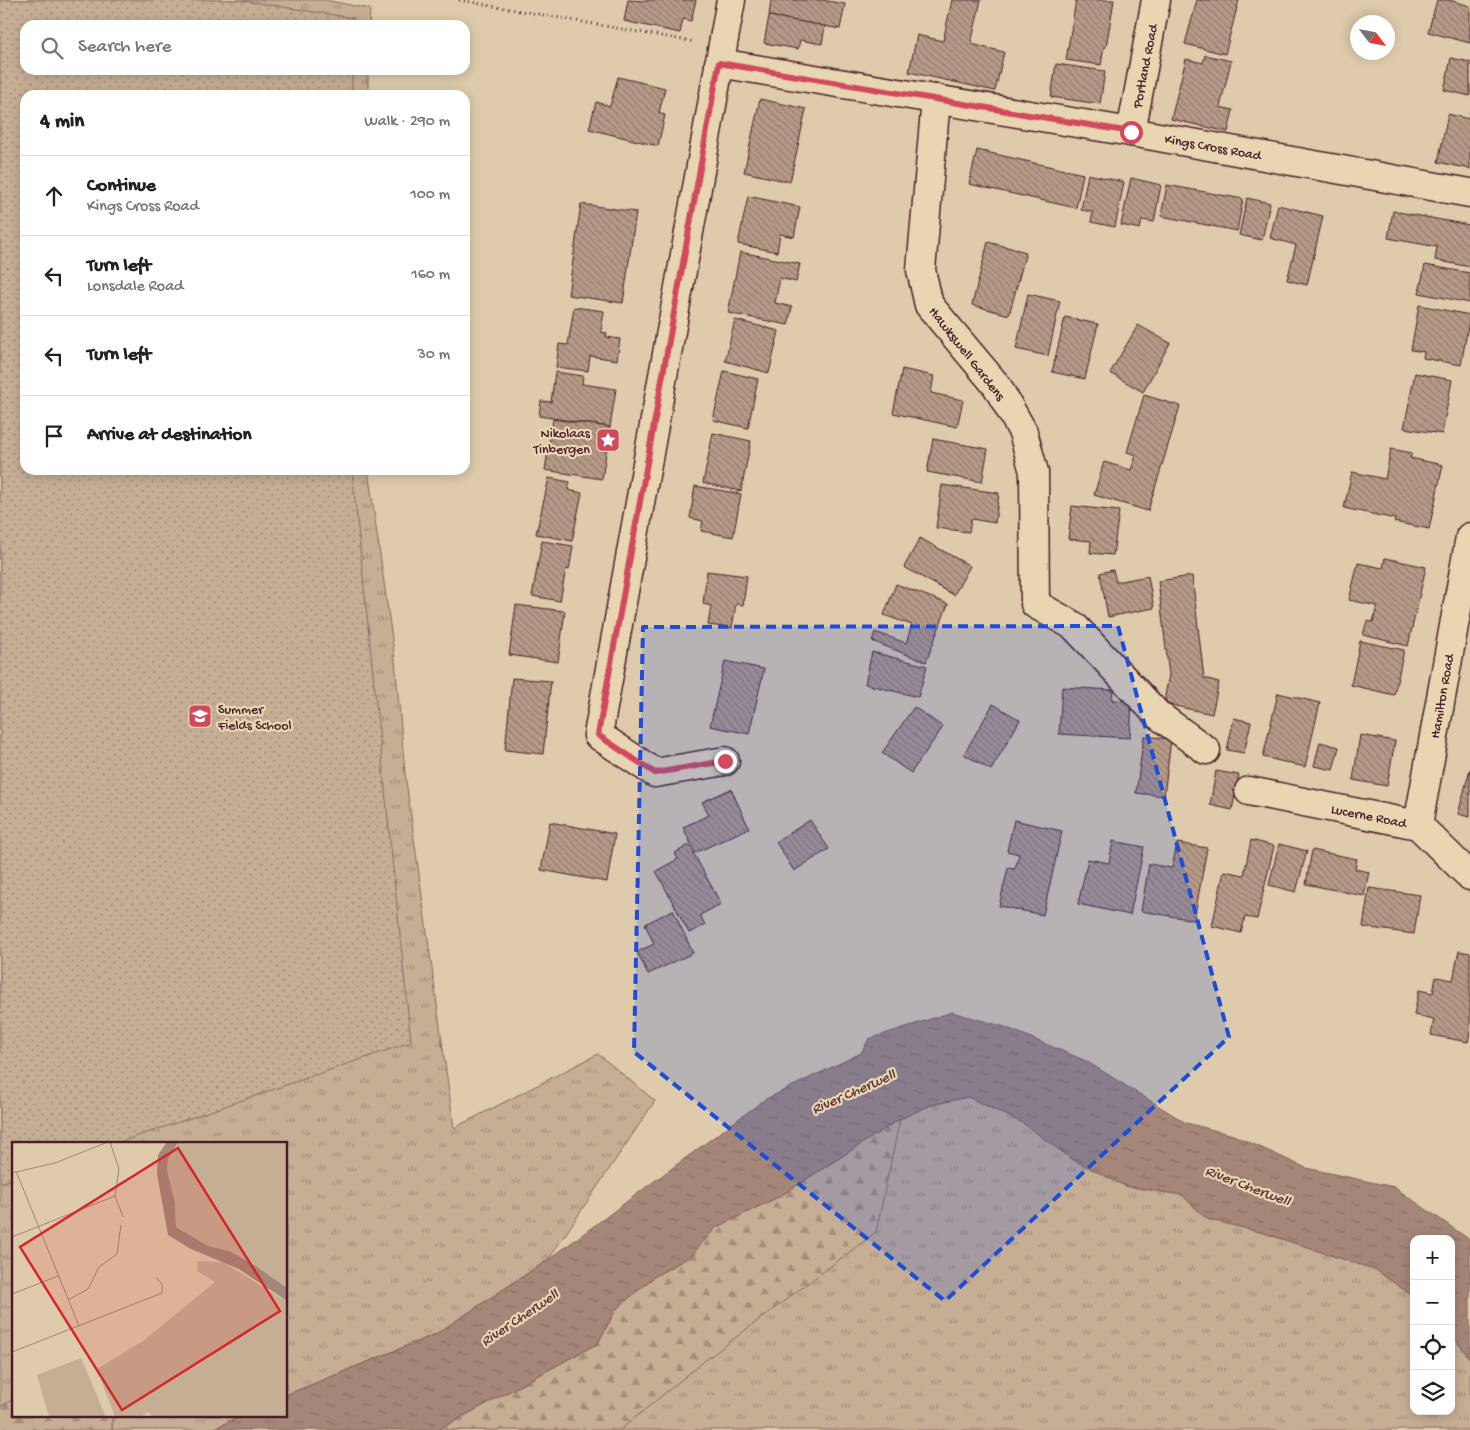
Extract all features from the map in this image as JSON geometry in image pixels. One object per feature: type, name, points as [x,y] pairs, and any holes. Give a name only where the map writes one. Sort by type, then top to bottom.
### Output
[{"type":"street","points":[[725,761],[655,773],[598,735],[731,0]]},
{"type":"street","name":"Portland Road","points":[[1131,132],[1156,0]]},
{"type":"street","name":"Kings Cross Road","points":[[719,63],[1131,132],[1470,193]]},
{"type":"street","name":"Hawkswell Gardens","points":[[936,99],[921,270],[929,305],[997,386],[1023,432],[1034,472],[1035,604],[1074,626],[1158,715],[1206,750]]},
{"type":"street","name":"Hamilton Road","points":[[1418,825],[1470,537]]},
{"type":"street","name":"Lucerne Road","points":[[1249,791],[1418,825],[1470,876]]},
{"type":"path","points":[[459,0],[703,43],[719,63]]},
{"type":"highlighted area","points":[[1118,626],[1229,1037],[945,1301],[634,1052],[643,627]]},
{"type":"green space","name":"Summer Fields School","points":[[0,0],[325,0],[370,9],[369,20],[20,20],[20,75],[368,75],[368,90],[20,90],[20,475],[369,475],[395,660],[405,773],[454,1128],[598,1054],[655,1101],[548,1260],[436,1334],[288,1394],[288,1142],[12,1142],[12,1400],[0,1407]]},
{"type":"green space","name":"Summer Fields School","points":[[0,0],[239,0],[353,18],[353,20],[20,20],[20,75],[352,75],[352,90],[20,90],[20,475],[353,475],[411,1042],[121,1142],[12,1142],[12,1179],[0,1183]]},
{"type":"green space","points":[[968,1097],[1023,1123],[1070,1158],[1125,1186],[1182,1195],[1207,1219],[1264,1233],[1376,1270],[1410,1294],[1410,1415],[1455,1415],[1455,1338],[1470,1359],[1470,1430],[438,1430],[598,1343],[616,1309],[715,1228],[867,1141],[900,1119],[931,1105]]},
{"type":"green space","points":[[900,1119],[876,1232],[703,1362],[620,1430],[438,1430],[598,1343],[616,1309],[655,1276],[691,1256],[715,1228],[780,1196]]},
{"type":"green space","points":[[12,1400],[12,1418],[112,1418],[112,1430],[0,1430],[0,1407]]},
{"type":"green space","points":[[112,1418],[237,1418],[211,1430],[112,1430]]},
{"type":"water","name":"River Cherwell","points":[[952,1012],[1005,1027],[1086,1061],[1186,1123],[1233,1135],[1306,1168],[1394,1187],[1470,1240],[1470,1359],[1455,1338],[1455,1235],[1410,1235],[1410,1294],[1376,1270],[1264,1233],[1207,1219],[1182,1195],[1125,1186],[1070,1158],[1023,1123],[968,1097],[931,1105],[900,1119],[780,1196],[715,1228],[691,1256],[655,1276],[616,1309],[598,1343],[438,1430],[211,1430],[237,1418],[288,1418],[288,1394],[436,1334],[548,1260],[764,1100],[861,1053],[869,1039]]},
{"type":"building","points":[[628,0],[696,0],[691,21],[683,19],[680,33],[624,21]]},
{"type":"building","points":[[771,0],[822,0],[845,4],[840,29],[769,16]]},
{"type":"building","points":[[952,0],[981,0],[971,44],[1004,52],[995,91],[909,72],[917,35],[943,41]]},
{"type":"building","points":[[1076,0],[1114,0],[1101,65],[1066,60]]},
{"type":"building","points":[[1197,0],[1239,0],[1225,54],[1185,44]]},
{"type":"building","points":[[1437,0],[1449,0],[1470,6],[1470,43],[1428,32]]},
{"type":"building","points":[[769,16],[825,26],[822,44],[800,40],[798,49],[764,43]]},
{"type":"building","points":[[1205,55],[1231,61],[1220,107],[1233,110],[1228,132],[1171,119],[1186,59],[1203,63]]},
{"type":"building","points":[[1451,58],[1470,62],[1470,96],[1444,90]]},
{"type":"building","points":[[1056,64],[1105,71],[1100,104],[1051,97]]},
{"type":"building","points":[[618,77],[665,88],[659,113],[665,115],[658,146],[589,129],[596,102],[610,106]]},
{"type":"building","points":[[760,99],[806,109],[790,182],[744,172]]},
{"type":"building","points":[[1470,112],[1470,169],[1438,162],[1448,114],[1469,119]]},
{"type":"building","points":[[977,150],[1083,174],[1076,208],[969,184]]},
{"type":"building","points":[[1088,174],[1124,182],[1115,227],[1091,222],[1093,212],[1081,210]]},
{"type":"building","points":[[1131,178],[1161,185],[1154,222],[1142,220],[1140,229],[1121,225]]},
{"type":"building","points":[[1167,185],[1243,199],[1237,231],[1161,216]]},
{"type":"building","points":[[748,196],[800,207],[794,237],[780,234],[777,252],[738,244]]},
{"type":"building","points":[[1247,198],[1270,203],[1262,240],[1239,235]]},
{"type":"building","points":[[581,204],[636,212],[623,303],[568,295]]},
{"type":"building","points":[[1278,205],[1323,216],[1307,285],[1287,280],[1296,245],[1270,238]]},
{"type":"building","points":[[1393,211],[1469,225],[1470,267],[1435,260],[1437,247],[1388,238]]},
{"type":"building","points":[[988,242],[1026,252],[1009,315],[972,305]]},
{"type":"building","points":[[740,252],[800,264],[796,282],[780,278],[775,303],[792,307],[788,325],[728,313]]},
{"type":"building","points":[[1425,265],[1470,273],[1470,303],[1419,293]]},
{"type":"building","points":[[1028,294],[1060,301],[1048,356],[1016,349]]},
{"type":"building","points":[[1419,305],[1470,315],[1461,365],[1423,358],[1424,352],[1411,350]]},
{"type":"building","points":[[574,307],[604,311],[601,332],[607,333],[606,337],[620,339],[617,360],[590,356],[588,371],[556,367],[559,344],[568,345]]},
{"type":"building","points":[[1065,317],[1098,324],[1085,379],[1052,372]]},
{"type":"building","points":[[735,320],[779,331],[769,373],[725,361]]},
{"type":"building","points":[[1138,325],[1170,343],[1143,392],[1110,373]]},
{"type":"building","points":[[902,369],[934,376],[931,393],[963,400],[957,427],[893,413]]},
{"type":"building","points":[[724,371],[758,379],[748,428],[713,420]]},
{"type":"building","points":[[555,372],[583,376],[582,384],[616,389],[610,427],[539,416],[541,401],[551,402]]},
{"type":"building","points":[[1415,373],[1452,380],[1442,434],[1404,428]]},
{"type":"building","points":[[1144,395],[1180,406],[1148,511],[1094,495],[1104,462],[1131,470],[1136,455],[1127,452]]},
{"type":"building","points":[[553,419],[610,427],[602,479],[545,470]]},
{"type":"building","points":[[713,433],[751,441],[741,491],[703,483]]},
{"type":"building","points":[[933,439],[988,449],[982,482],[927,472]]},
{"type":"building","points":[[1391,449],[1412,453],[1410,458],[1443,465],[1429,529],[1394,522],[1395,519],[1344,508],[1352,472],[1385,479]]},
{"type":"building","points":[[549,478],[570,482],[568,490],[582,493],[572,541],[536,534]]},
{"type":"building","points":[[942,485],[999,493],[995,523],[971,519],[969,532],[936,528]]},
{"type":"building","points":[[695,486],[741,494],[733,537],[701,531],[703,521],[690,518]]},
{"type":"building","points":[[1072,506],[1119,511],[1113,555],[1090,553],[1091,541],[1068,539]]},
{"type":"building","points":[[920,538],[970,566],[954,595],[904,567]]},
{"type":"building","points":[[542,541],[573,546],[569,570],[566,569],[560,601],[532,596]]},
{"type":"building","points":[[1385,558],[1426,567],[1408,646],[1363,635],[1367,621],[1373,622],[1377,606],[1349,600],[1358,563],[1383,568]]},
{"type":"building","points":[[1113,570],[1116,582],[1148,576],[1154,608],[1108,617],[1100,573]]},
{"type":"building","points":[[707,571],[747,576],[743,605],[736,604],[732,628],[708,625],[711,606],[703,604]]},
{"type":"building","points":[[1192,576],[1204,678],[1219,682],[1212,714],[1166,704],[1165,696],[1169,675],[1158,581]]},
{"type":"building","points":[[896,584],[948,604],[926,662],[872,641],[875,632],[906,643],[912,625],[884,615]]},
{"type":"building","points":[[516,605],[565,611],[558,662],[509,655]]},
{"type":"building","points":[[1360,641],[1404,650],[1394,695],[1351,685]]},
{"type":"building","points":[[872,652],[927,666],[918,697],[865,684]]},
{"type":"building","points":[[725,661],[764,669],[749,734],[710,726]]},
{"type":"building","points":[[512,678],[551,681],[543,754],[505,750]]},
{"type":"building","points":[[1062,687],[1113,690],[1112,700],[1132,701],[1130,738],[1059,734]]},
{"type":"building","points":[[1278,693],[1320,703],[1305,767],[1263,757]]},
{"type":"building","points":[[993,704],[1020,720],[991,770],[964,754]]},
{"type":"building","points":[[914,707],[943,727],[911,773],[882,753]]},
{"type":"building","points":[[1234,718],[1251,722],[1244,753],[1227,750]]},
{"type":"building","points":[[1360,735],[1395,741],[1387,786],[1353,780]]},
{"type":"building","points":[[1144,736],[1171,739],[1164,796],[1136,793]]},
{"type":"building","points":[[1320,742],[1339,747],[1333,770],[1314,766]]},
{"type":"building","points":[[1470,769],[1470,817],[1458,814]]},
{"type":"building","points":[[1216,771],[1239,775],[1232,810],[1210,805]]},
{"type":"building","points":[[731,789],[749,828],[695,853],[683,827],[709,815],[702,802]]},
{"type":"building","points":[[810,820],[829,849],[794,871],[776,842]]},
{"type":"building","points":[[1014,820],[1062,831],[1043,915],[999,906],[1008,868],[1015,869],[1019,854],[1007,851]]},
{"type":"building","points":[[550,822],[615,834],[607,882],[541,870]]},
{"type":"building","points":[[1251,840],[1274,846],[1257,919],[1245,917],[1241,933],[1212,926],[1224,871],[1244,875]]},
{"type":"building","points":[[1113,841],[1144,847],[1130,915],[1078,904],[1088,859],[1109,863]]},
{"type":"building","points":[[1177,843],[1207,848],[1194,920],[1141,911],[1149,864],[1172,868]]},
{"type":"building","points":[[1279,844],[1307,851],[1296,892],[1269,885]]},
{"type":"building","points":[[689,845],[721,904],[700,915],[705,925],[689,933],[656,871],[678,859],[675,853]]},
{"type":"building","points":[[1312,850],[1357,859],[1355,869],[1369,872],[1364,896],[1306,884]]},
{"type":"building","points":[[1369,888],[1420,895],[1414,934],[1363,927]]},
{"type":"building","points":[[673,910],[693,953],[648,974],[637,952],[654,944],[645,924]]},
{"type":"building","points":[[1459,951],[1470,953],[1470,1032],[1468,1042],[1431,1035],[1434,1019],[1414,1015],[1419,990],[1433,993],[1436,977],[1453,980]]},
{"type":"place","name":"Nikolaas Tinbergen","points":[[608,440]]},
{"type":"place","name":"Summer Fields School","points":[[200,716]]},
{"type":"route","points":[[725,761],[655,773],[598,735],[719,63],[1131,132]]}]
